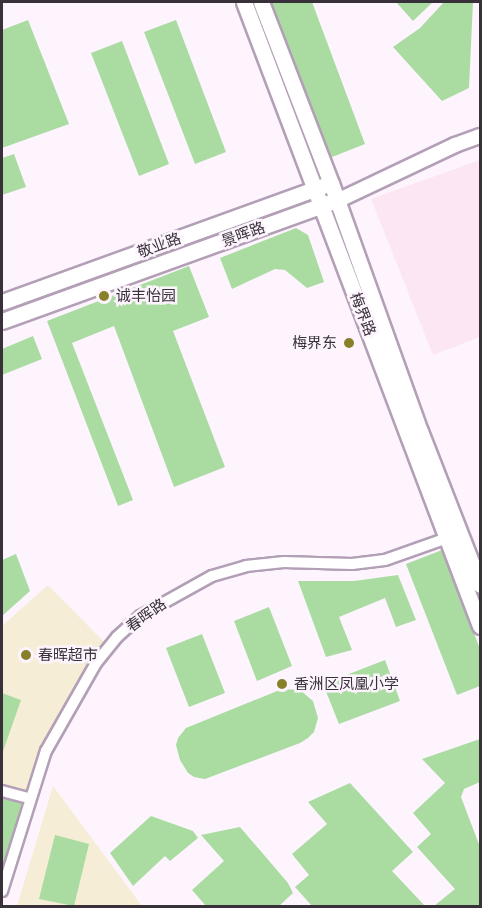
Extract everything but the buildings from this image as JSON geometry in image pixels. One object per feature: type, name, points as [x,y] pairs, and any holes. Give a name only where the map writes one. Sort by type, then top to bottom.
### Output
[{"type":"main road","name":"梅界路","points":[[244,2],[316,189],[329,203],[480,626]]},
{"type":"main road","points":[[261,2],[331,183],[329,203],[480,585]]},
{"type":"main road","name":"敬业路","points":[[2,302],[331,183]]},
{"type":"main road","name":"景晖路","points":[[2,321],[329,203]]},
{"type":"street","name":"景晖路","points":[[329,203],[455,145],[480,136]]},
{"type":"street","name":"春晖路","points":[[2,891],[29,798],[46,751],[96,663],[117,637],[147,611],[212,576],[246,566],[284,562],[352,564],[386,560],[447,538]]},
{"type":"street","points":[[2,791],[29,798]]},
{"type":"shaded area","points":[[480,160],[480,337],[433,355],[371,199]]},
{"type":"shaded area","points":[[48,585],[106,644],[28,796],[2,788],[2,626]]},
{"type":"shaded area","points":[[53,786],[142,906],[17,906]]},
{"type":"green space","points":[[269,2],[312,2],[365,144],[327,159]]},
{"type":"green space","points":[[396,2],[433,2],[413,21]]},
{"type":"green space","points":[[444,2],[473,2],[469,88],[442,101],[393,47],[420,28]]},
{"type":"green space","points":[[28,20],[69,124],[2,148],[2,30]]},
{"type":"green space","points":[[176,20],[226,152],[195,164],[144,32]]},
{"type":"green space","points":[[122,41],[169,164],[139,176],[91,53]]},
{"type":"green space","points":[[14,154],[26,187],[2,195],[2,158]]},
{"type":"green space","points":[[296,228],[308,235],[324,282],[307,288],[285,270],[275,269],[232,289],[220,258]]},
{"type":"green space","points":[[189,266],[209,317],[173,331],[225,467],[174,487],[114,326],[72,343],[133,500],[118,506],[47,321]]},
{"type":"green space","points":[[33,336],[42,359],[2,375],[2,349]]},
{"type":"green space","points":[[442,550],[480,649],[480,686],[457,695],[406,564]]},
{"type":"green space","points":[[16,554],[30,591],[2,616],[2,560]]},
{"type":"green space","points":[[398,575],[416,620],[396,627],[385,598],[339,617],[352,650],[326,657],[298,581],[354,581]]},
{"type":"green space","points":[[269,607],[292,666],[257,681],[234,621]]},
{"type":"green space","points":[[202,634],[225,693],[189,707],[166,648]]},
{"type":"green space","points":[[385,660],[400,701],[339,724],[323,684]]},
{"type":"green space","points":[[282,689],[300,690],[313,701],[318,718],[314,732],[308,738],[205,779],[188,773],[180,760],[176,745],[178,738],[186,728]]},
{"type":"green space","points":[[2,693],[21,700],[2,754]]},
{"type":"green space","points":[[480,739],[480,782],[464,789],[461,797],[480,847],[480,906],[434,906],[455,889],[417,847],[431,834],[413,813],[445,783],[422,759]]},
{"type":"green space","points":[[350,783],[413,852],[392,871],[425,906],[312,906],[295,887],[309,875],[292,854],[327,824],[308,802]]},
{"type":"green space","points":[[2,797],[22,802],[2,880]]},
{"type":"green space","points":[[151,816],[193,831],[198,838],[170,861],[165,856],[133,886],[110,853]]},
{"type":"green space","points":[[240,827],[288,883],[293,893],[279,906],[206,906],[192,890],[224,861],[201,835]]},
{"type":"green space","points":[[55,835],[89,844],[74,906],[39,899]]},
{"type":"place","name":"诚丰怡园","points":[[104,296]]},
{"type":"place","name":"梅界东","points":[[349,343]]},
{"type":"place","name":"春晖超市","points":[[26,655]]},
{"type":"place","name":"香洲区凤凰小学","points":[[282,684]]}]
